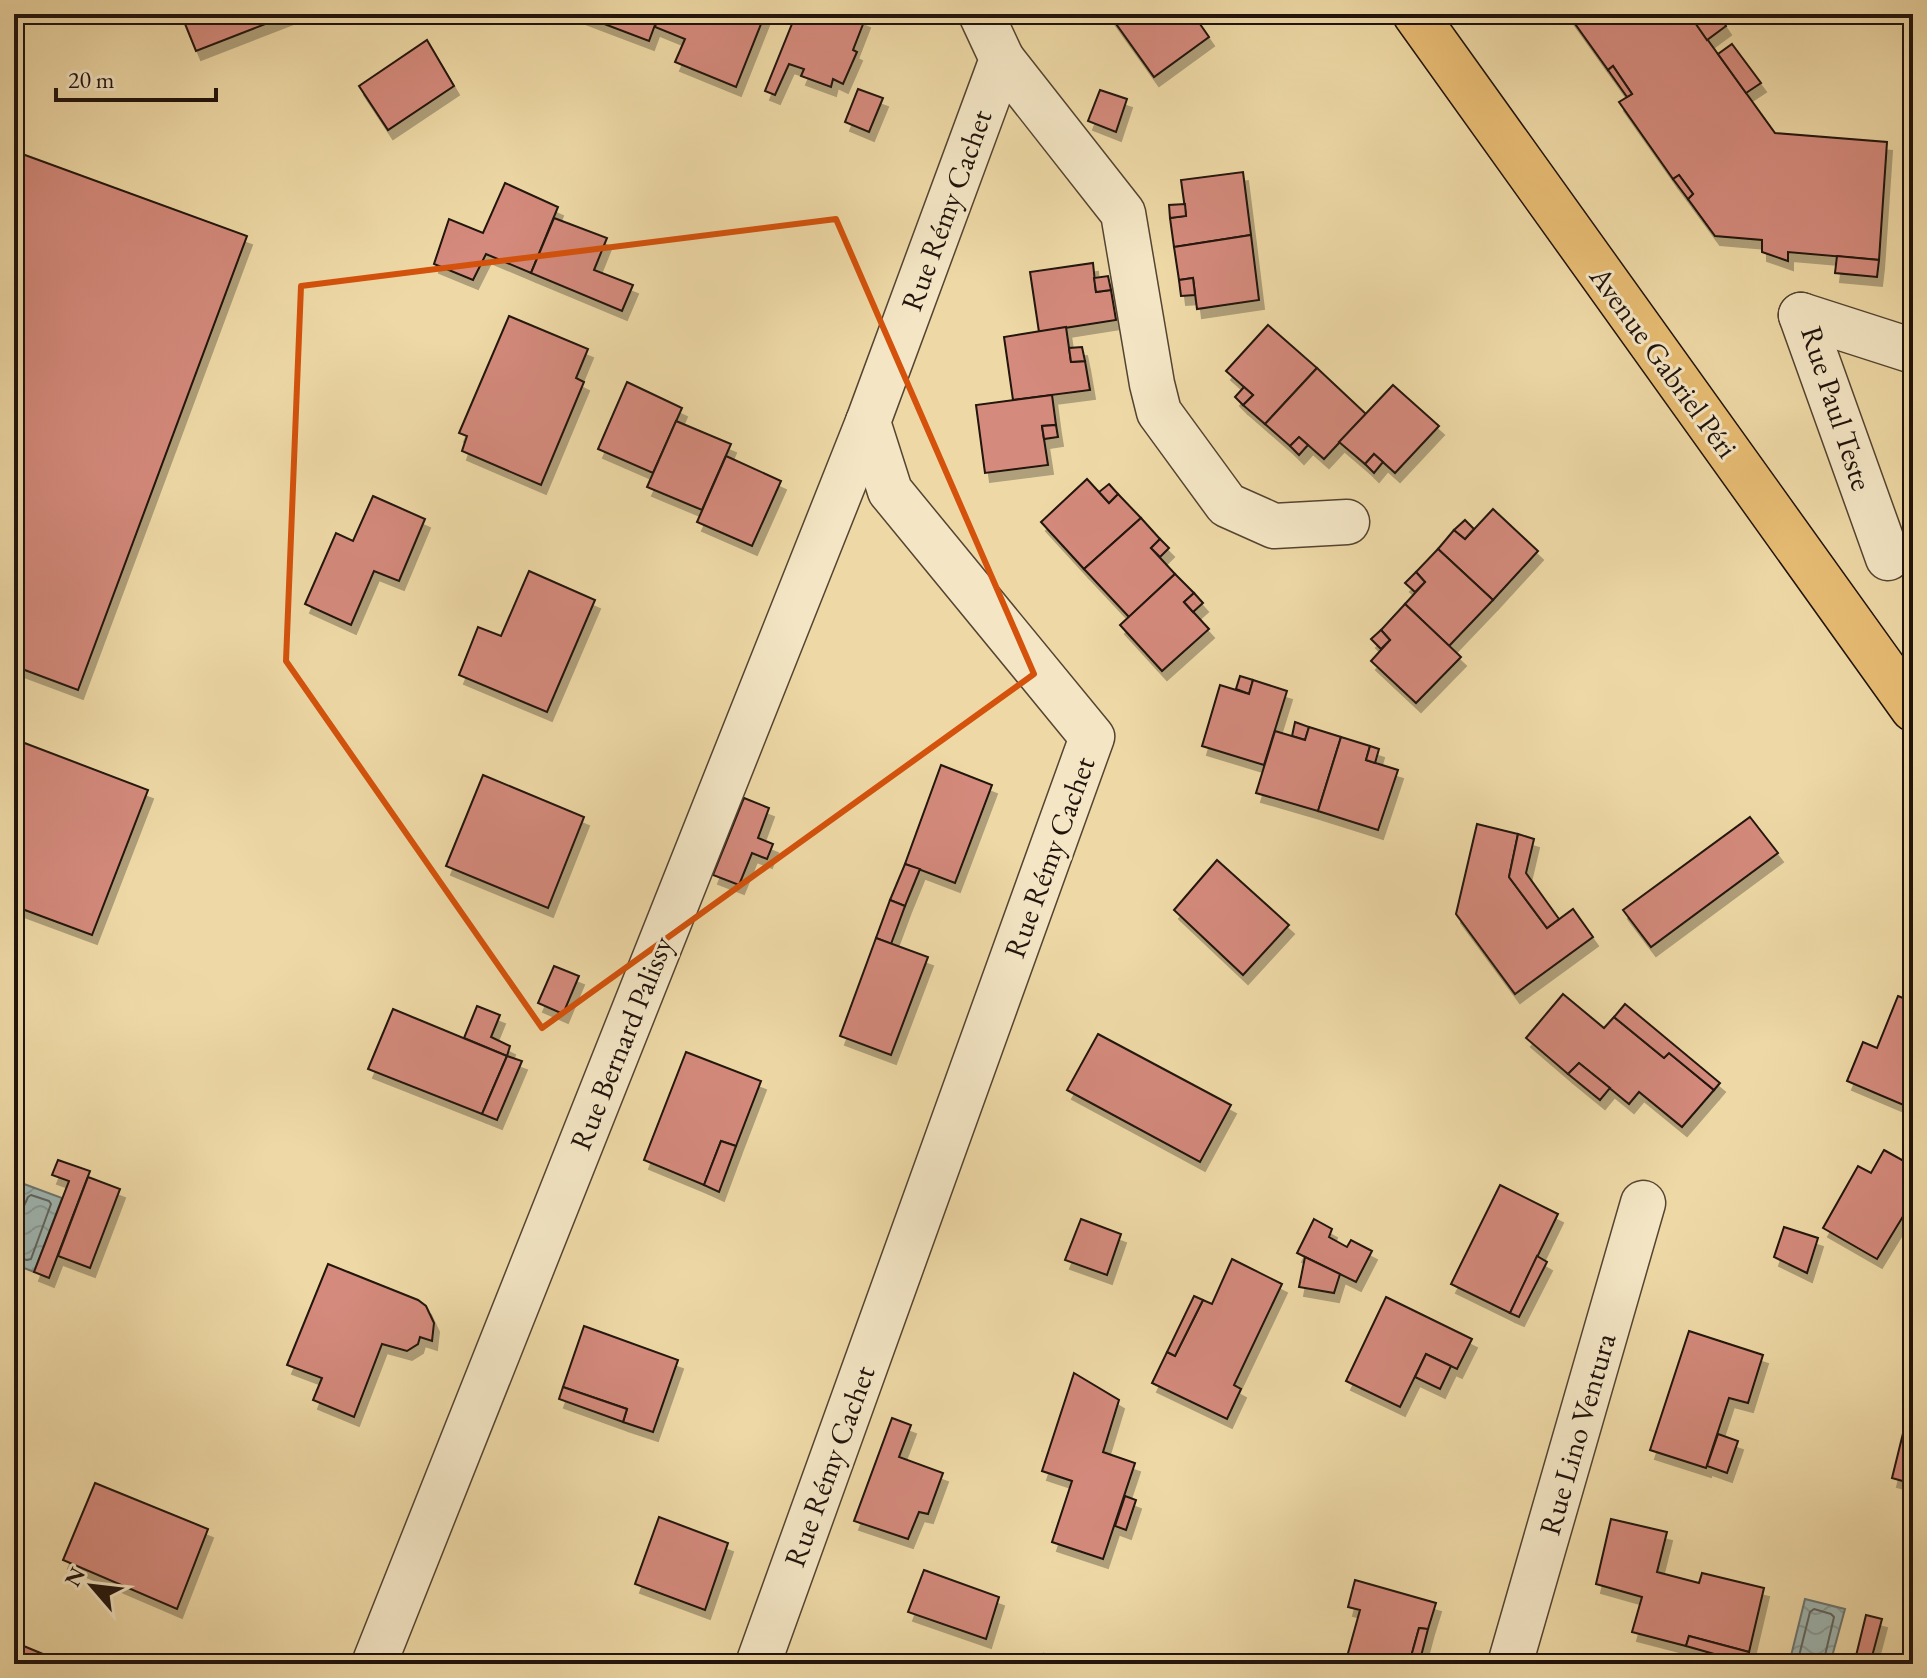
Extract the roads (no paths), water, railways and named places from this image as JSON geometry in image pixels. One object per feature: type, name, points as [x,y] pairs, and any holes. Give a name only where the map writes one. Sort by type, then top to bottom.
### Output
[{"type":"main road","name":"Avenue Gabriel Péri","points":[[1415,14],[1913,709]]},
{"type":"street","points":[[981,14],[1002,59],[1123,213],[1159,412],[1227,505],[1274,526],[1347,522]]},
{"type":"street","name":"Rue Rémy Cachet","points":[[758,1664],[1092,737],[890,491],[868,422],[1002,59]]},
{"type":"street","name":"Rue Paul Teste","points":[[1888,558],[1801,315],[1913,351]]},
{"type":"street","name":"Rue Bernard Palissy","points":[[374,1664],[868,422]]},
{"type":"street","name":"Rue Lino Ventura","points":[[1510,1664],[1643,1203]]},
{"type":"water","points":[[24,1184],[62,1198],[34,1272],[14,1264],[14,1212]]},
{"type":"water","points":[[1805,1599],[1845,1609],[1830,1664],[1789,1664]]}]
